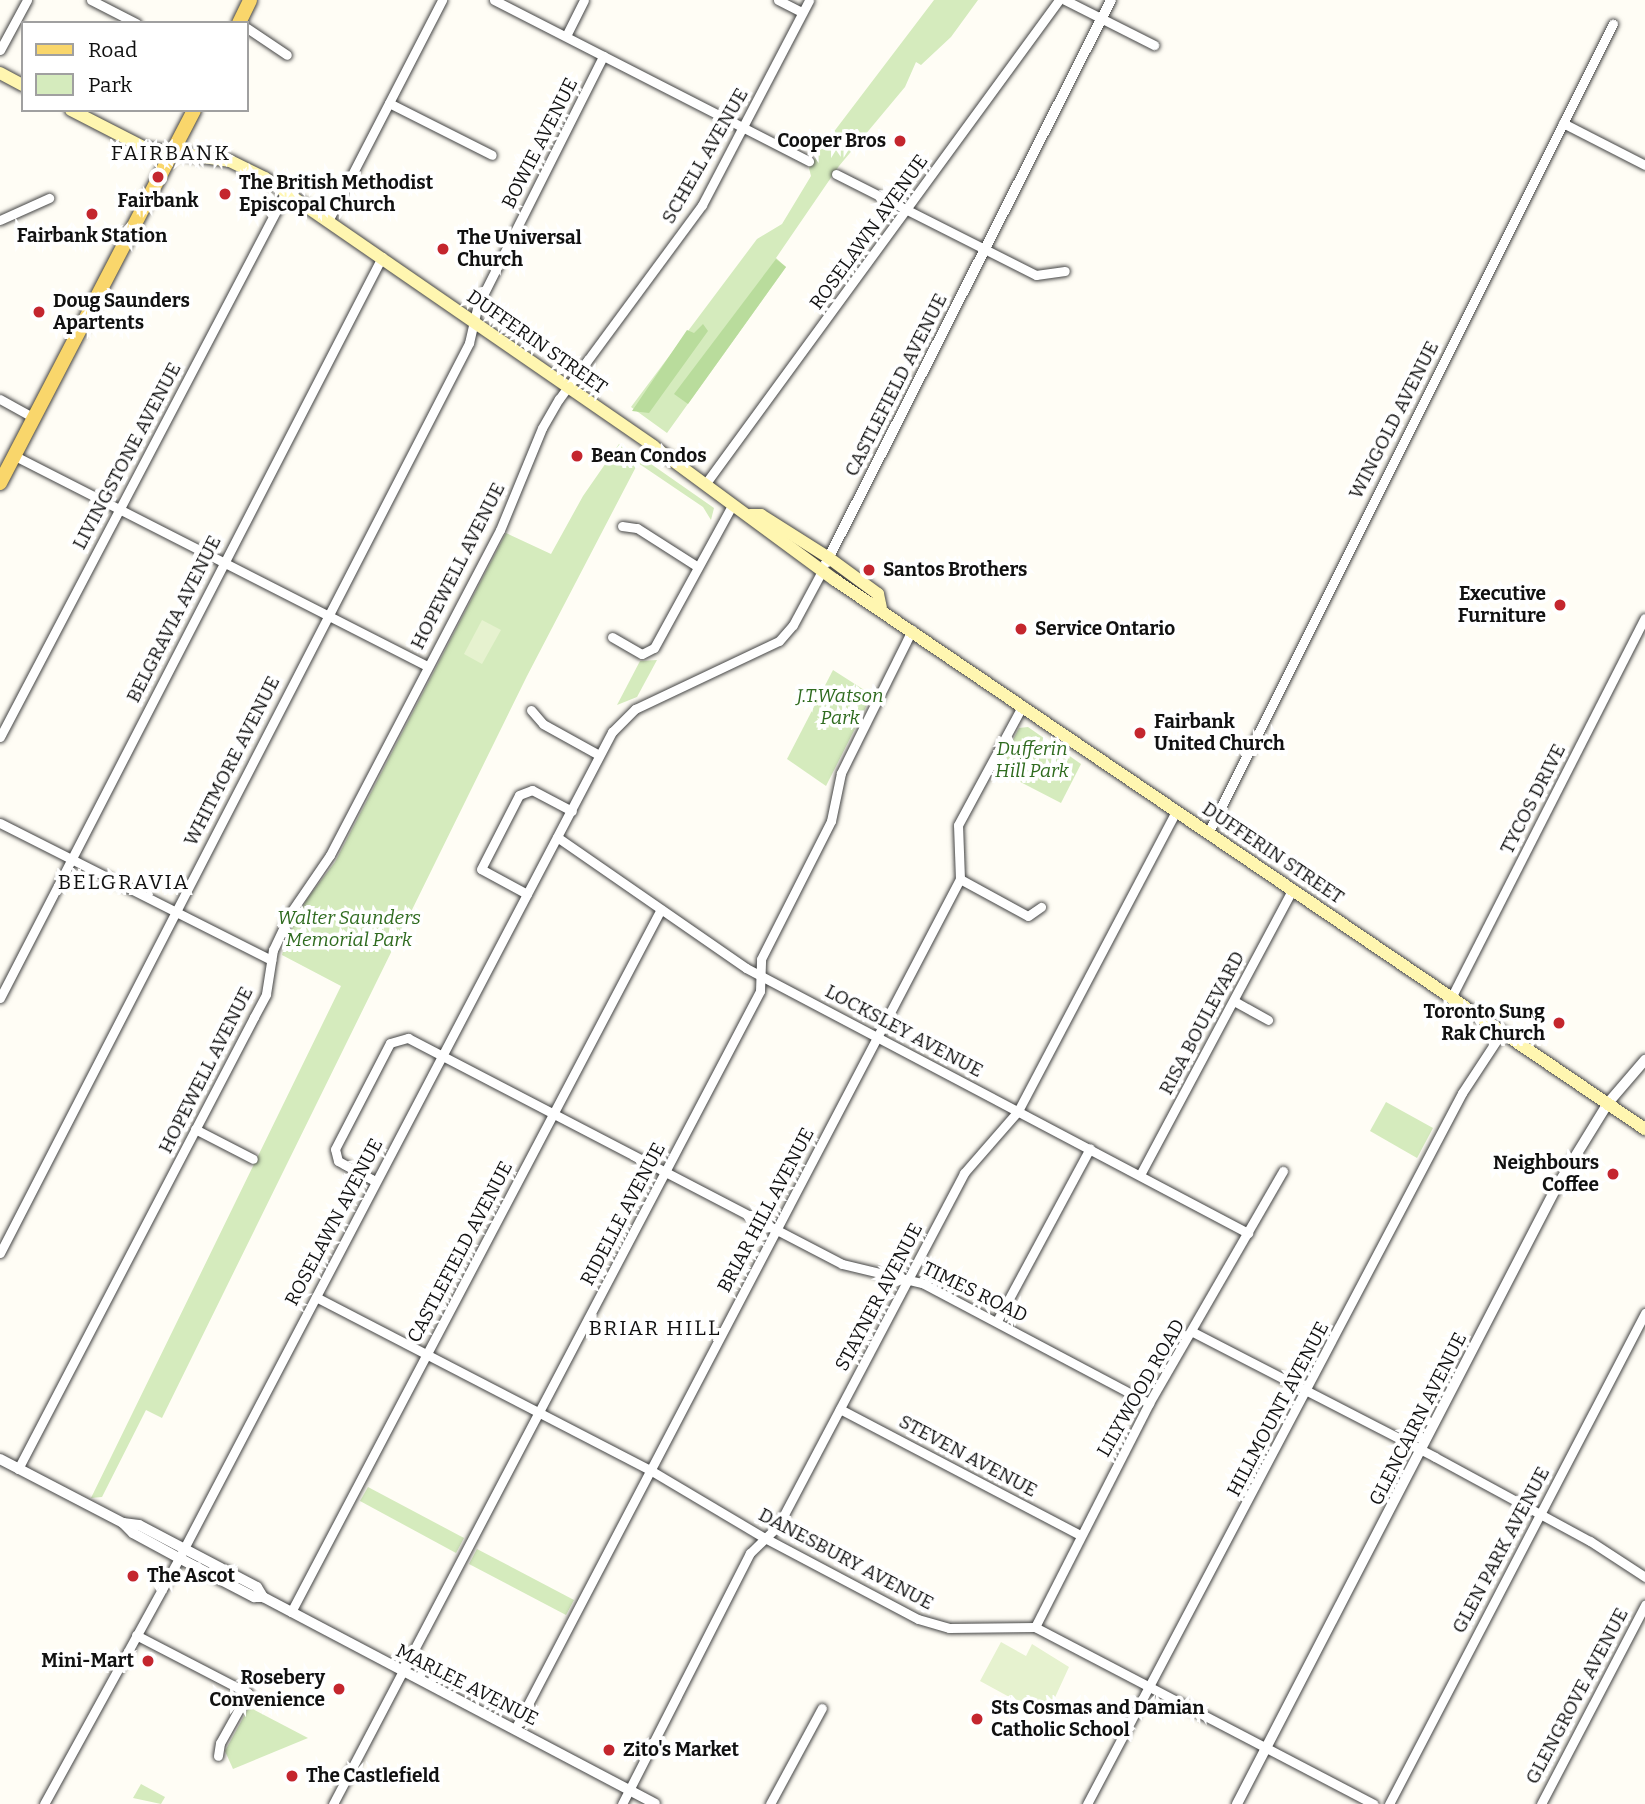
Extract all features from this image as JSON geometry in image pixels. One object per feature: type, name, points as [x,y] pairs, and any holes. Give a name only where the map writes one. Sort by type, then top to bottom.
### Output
[{"type":"main road","points":[[240,21],[250,0]]},
{"type":"main road","points":[[0,73],[21,84]]},
{"type":"main road","name":"DUFFERIN STREET","points":[[75,112],[145,148],[230,161],[286,192],[706,483],[750,515],[755,523],[822,571],[881,608],[1645,1129]]},
{"type":"main road","points":[[0,483],[193,112]]},
{"type":"main road","name":"DUFFERIN STREET","points":[[750,515],[761,515],[828,558],[878,594],[881,608]]},
{"type":"street","points":[[0,50],[27,0]]},
{"type":"street","points":[[91,0],[132,21]]},
{"type":"street","points":[[328,221],[442,0]]},
{"type":"street","points":[[494,0],[809,161]]},
{"type":"street","points":[[566,36],[584,0]]},
{"type":"street","points":[[778,0],[802,12]]},
{"type":"street","name":"SCHELL AVENUE","points":[[568,388],[702,205],[808,0]]},
{"type":"street","name":"ROSELAWN AVENUE","points":[[706,483],[1059,0]]},
{"type":"street","points":[[1065,0],[1154,45]]},
{"type":"street","name":"CASTLEFIELD AVENUE","points":[[635,709],[779,641],[793,625],[1111,0]]},
{"type":"street","name":"WINGOLD AVENUE","points":[[1208,833],[1613,24]]},
{"type":"street","points":[[248,29],[287,55]]},
{"type":"street","name":"BOWIE AVENUE","points":[[473,322],[603,56]]},
{"type":"street","points":[[389,103],[492,155]]},
{"type":"street","points":[[1563,123],[1645,165]]},
{"type":"street","points":[[836,174],[1036,275],[1065,271]]},
{"type":"street","name":"LIVINGSTONE AVENUE","points":[[0,737],[286,192]]},
{"type":"street","points":[[0,220],[48,198]]},
{"type":"street","name":"BELGRAVIA AVENUE","points":[[0,998],[382,257]]},
{"type":"street","name":"WHITMORE AVENUE","points":[[0,1253],[469,343],[473,322]]},
{"type":"street","name":"HOPEWELL AVENUE","points":[[18,1469],[266,994],[271,960],[291,912],[330,855],[500,530],[534,444],[568,388]]},
{"type":"street","points":[[0,399],[34,418]]},
{"type":"street","points":[[15,456],[427,666]]},
{"type":"street","points":[[612,637],[642,654],[654,648],[733,504]]},
{"type":"street","points":[[621,526],[638,528],[698,568]]},
{"type":"street","name":"TYCOS DRIVE","points":[[1452,996],[1645,618]]},
{"type":"street","name":"RIDELLE AVENUE","points":[[333,1804],[760,991],[761,959],[831,821],[841,772],[912,630]]},
{"type":"street","name":"BRIAR HILL AVENUE","points":[[515,1729],[775,1228],[960,880],[958,825],[1023,705]]},
{"type":"street","name":"ROSELAWN AVENUE","points":[[44,1804],[181,1554],[599,755],[620,719],[635,709]]},
{"type":"street","points":[[531,710],[543,724],[599,755]]},
{"type":"street","points":[[527,894],[481,869],[522,792],[532,790],[572,811]]},
{"type":"street","name":"STAYNER AVENUE","points":[[622,1804],[750,1553],[763,1537],[778,1526],[964,1173],[1018,1111],[1176,811]]},
{"type":"street","points":[[0,823],[271,960]]},
{"type":"street","name":"LOCKSLEY AVENUE","points":[[557,837],[760,975],[1142,1173],[1248,1233]]},
{"type":"street","points":[[960,880],[1028,916],[1041,907]]},
{"type":"street","name":"RISA BOULEVARD","points":[[1142,1173],[1292,890]]},
{"type":"street","name":"CASTLEFIELD AVENUE","points":[[291,1612],[661,909]]},
{"type":"street","points":[[1234,1001],[1268,1020]]},
{"type":"street","name":"HILLMOUNT AVENUE","points":[[1087,1804],[1152,1687],[1462,1094],[1502,1032]]},
{"type":"street","name":"TIMES ROAD","points":[[375,1181],[338,1161],[335,1149],[390,1043],[401,1037],[442,1055],[666,1170],[842,1264],[909,1278],[997,1321],[1149,1403]]},
{"type":"street","name":"GLENCAIRN AVENUE","points":[[1237,1804],[1557,1186],[1608,1103],[1645,1060]]},
{"type":"street","points":[[195,1129],[253,1159]]},
{"type":"street","points":[[997,1321],[1090,1148]]},
{"type":"street","name":"LILYWOOD ROAD","points":[[1035,1627],[1149,1403],[1193,1332],[1283,1171]]},
{"type":"street","name":"DANESBURY AVENUE","points":[[316,1297],[650,1470],[763,1537],[927,1623],[949,1628],[1035,1627],[1374,1804]]},
{"type":"street","name":"GLEN PARK AVENUE","points":[[1389,1804],[1645,1312]]},
{"type":"street","points":[[1193,1332],[1422,1451],[1645,1577]]},
{"type":"street","name":"STEVEN AVENUE","points":[[840,1409],[1080,1535]]},
{"type":"street","name":"MARLEE AVENUE","points":[[0,1459],[123,1523],[133,1533],[257,1587],[263,1597],[656,1804]]},
{"type":"street","name":"GLENGROVE AVENUE","points":[[1541,1804],[1645,1605]]},
{"type":"street","points":[[136,1634],[248,1693],[220,1743],[218,1756]]},
{"type":"street","points":[[770,1804],[822,1708]]},
{"type":"green space","points":[[934,0],[978,0],[951,37],[921,65],[916,62],[905,87],[839,166],[776,258],[786,267],[667,433],[631,407],[757,239],[782,224],[811,176],[809,168],[820,150]]},
{"type":"green space","points":[[776,259],[786,267],[688,404],[674,394]]},
{"type":"green space","points":[[703,324],[708,331],[649,413],[632,411],[687,330],[694,333]]},
{"type":"green space","name":"Walter Saunders Memorial Park","points":[[619,444],[638,463],[527,676],[162,1418],[146,1410],[102,1497],[91,1498],[341,986],[282,955],[286,939],[307,899],[335,862],[506,533],[551,554],[583,496]]},
{"type":"green space","points":[[640,459],[651,464],[714,508],[711,520],[703,507],[638,463]]},
{"type":"green space","points":[[482,620],[501,630],[482,664],[464,654]]},
{"type":"green space","points":[[657,660],[637,697],[617,705],[640,661]]},
{"type":"green space","name":"J.T.Watson Park","points":[[833,670],[872,695],[826,786],[787,759]]},
{"type":"green space","name":"Dufferin Hill Park","points":[[1028,727],[1081,764],[1061,803],[997,770],[1019,728]]},
{"type":"green space","points":[[1386,1102],[1433,1128],[1417,1158],[1370,1131]]},
{"type":"green space","points":[[368,1487],[464,1538],[456,1553],[360,1501]]},
{"type":"green space","points":[[477,1549],[574,1600],[566,1615],[469,1564]]},
{"type":"green space","points":[[1001,1642],[1026,1656],[1032,1644],[1069,1667],[1046,1717],[980,1681]]},
{"type":"green space","points":[[249,1707],[308,1738],[233,1769],[225,1751]]},
{"type":"green space","points":[[141,1784],[165,1797],[161,1804],[133,1798]]},
{"type":"place","name":"Cooper Bros","points":[[900,141]]},
{"type":"place","name":"Fairbank","points":[[158,177]]},
{"type":"place","name":"The British Methodist Episcopal Church","points":[[225,194]]},
{"type":"place","name":"Fairbank Station","points":[[92,214]]},
{"type":"place","name":"The Universal Church","points":[[443,249]]},
{"type":"place","name":"Doug Saunders Apartents","points":[[39,312]]},
{"type":"place","name":"Bean Condos","points":[[577,456]]},
{"type":"place","name":"Santos Brothers","points":[[869,570]]},
{"type":"place","name":"Executive Furniture","points":[[1560,605]]},
{"type":"place","name":"Service Ontario","points":[[1021,629]]},
{"type":"place","name":"Fairbank United Church","points":[[1140,733]]},
{"type":"place","name":"Toronto Sung Rak Church","points":[[1559,1023]]},
{"type":"place","name":"Neighbours Coffee","points":[[1613,1174]]},
{"type":"place","name":"The Ascot","points":[[133,1576]]},
{"type":"place","name":"Mini-Mart","points":[[148,1661]]},
{"type":"place","name":"Rosebery Convenience","points":[[339,1689]]},
{"type":"place","name":"Sts Cosmas and Damian Catholic School","points":[[977,1719]]},
{"type":"place","name":"Zito's Market","points":[[609,1750]]},
{"type":"place","name":"The Castlefield","points":[[292,1776]]},
{"type":"district","name":"FAIRBANK","points":[[171,153]]},
{"type":"district","name":"BELGRAVIA","points":[[124,882]]},
{"type":"district","name":"BRIAR HILL","points":[[655,1328]]}]
